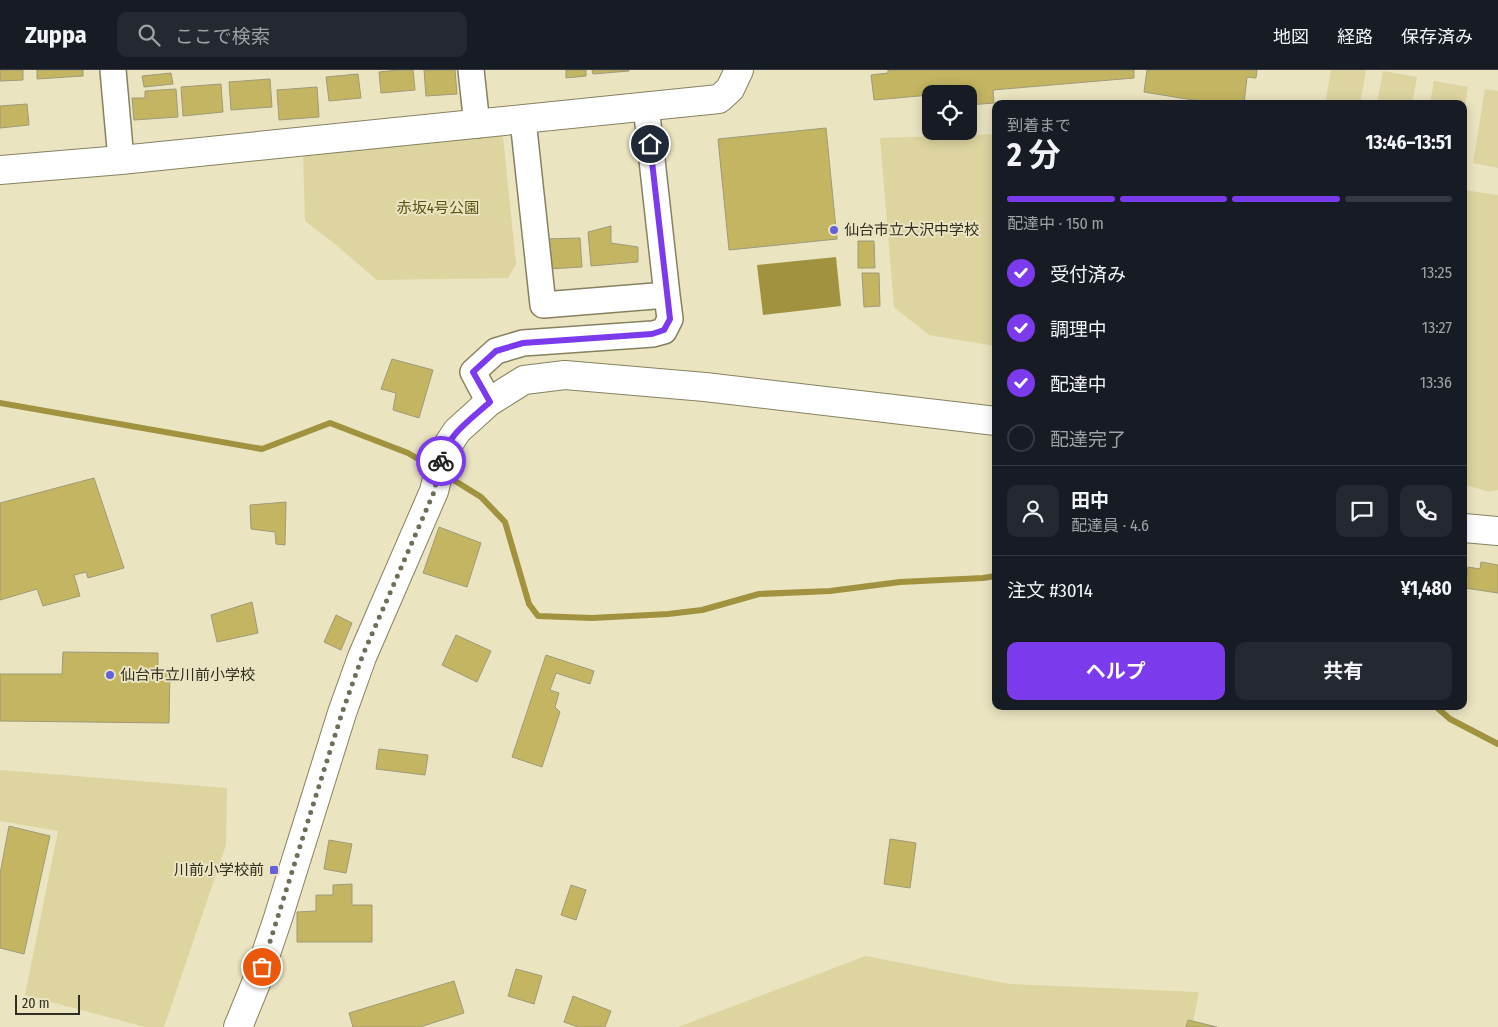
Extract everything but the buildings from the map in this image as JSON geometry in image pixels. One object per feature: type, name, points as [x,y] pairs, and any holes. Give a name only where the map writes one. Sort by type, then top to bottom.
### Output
[{"type":"street","points":[[113,70],[121,160]]},
{"type":"street","points":[[471,70],[477,125]]},
{"type":"street","points":[[0,170],[477,125],[719,99],[730,89],[738,70]]},
{"type":"street","points":[[490,402],[473,372],[496,351],[523,343],[652,334],[664,330],[670,319],[646,106]]},
{"type":"street","points":[[522,120],[543,305],[667,295]]},
{"type":"street","points":[[238,1027],[256,983],[278,918],[320,780],[362,657],[434,492],[444,451],[457,431],[490,402],[524,380],[565,375],[714,388],[992,421]]},
{"type":"street","points":[[1467,528],[1498,532]]},
{"type":"green space","points":[[1331,70],[1366,70],[1361,100],[1326,100]]},
{"type":"green space","points":[[1383,71],[1417,77],[1413,100],[1378,100]]},
{"type":"green space","points":[[1434,81],[1468,87],[1466,100],[1431,100]]},
{"type":"green space","points":[[1485,89],[1498,91],[1498,168],[1473,163]]},
{"type":"green space","name":"赤坂4号公園","points":[[491,131],[503,136],[516,264],[508,278],[377,280],[305,221],[303,152]]},
{"type":"green space","points":[[992,134],[992,345],[929,335],[894,307],[880,138],[922,137],[922,140],[977,140],[977,135]]},
{"type":"green space","points":[[1467,190],[1498,195],[1498,490],[1489,492],[1467,485]]},
{"type":"green space","points":[[0,770],[227,788],[226,845],[164,1027],[145,1027],[25,995],[58,831],[0,821]]},
{"type":"green space","points":[[866,956],[1009,984],[1199,992],[1192,1027],[678,1027]]},
{"type":"shaded area","points":[[836,257],[841,306],[763,315],[757,265]]},
{"type":"waterway","points":[[0,403],[262,449],[330,423],[408,453],[433,468]]},
{"type":"waterway","points":[[444,474],[481,497],[505,522],[529,604],[538,616],[592,618],[668,614],[702,610],[759,594],[830,591],[900,582],[992,577]]},
{"type":"waterway","points":[[1440,710],[1450,719],[1498,744]]},
{"type":"way so far","points":[[262,967],[342,713],[362,657],[434,492],[441,461]]},
{"type":"place","name":"仙台市立大沢中学校","points":[[834,230]]},
{"type":"place","name":"仙台市立川前小学校","points":[[110,675]]},
{"type":"place","name":"川前小学校前","points":[[274,870]]},
{"type":"route","points":[[441,461],[444,451],[457,431],[490,402],[473,372],[496,351],[523,343],[652,334],[664,330],[670,319],[650,144]]}]
